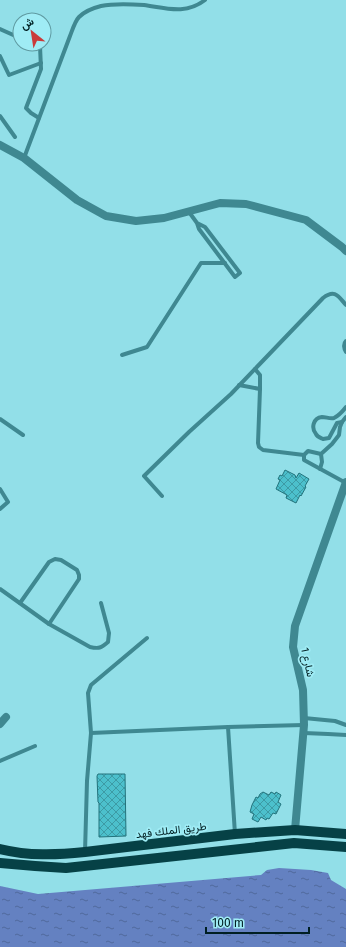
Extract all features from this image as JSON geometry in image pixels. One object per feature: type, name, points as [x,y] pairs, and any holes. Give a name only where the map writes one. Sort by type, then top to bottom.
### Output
[{"type":"main road","name":"طريق الملك فهد","points":[[0,849],[37,855],[61,854],[235,834],[295,830],[346,834]]},
{"type":"main road","points":[[294,843],[295,830]]},
{"type":"main road","points":[[0,863],[66,868],[294,843],[345,848]]},
{"type":"street","points":[[0,145],[24,158],[77,200],[106,216],[136,221],[164,218],[220,203],[246,204],[306,220],[342,246],[346,251]]},
{"type":"street","name":"شارع 1","points":[[295,830],[304,726],[303,690],[293,647],[295,626],[346,483]]},
{"type":"street","points":[[0,724],[6,717]]},
{"type":"lane","points":[[139,0],[143,5]]},
{"type":"lane","points":[[24,158],[70,36],[79,17],[91,9],[106,5],[143,5],[164,9],[184,9],[191,8],[205,0]]},
{"type":"lane","points":[[0,29],[12,34]]},
{"type":"lane","points":[[40,52],[41,69],[26,108],[40,118]]},
{"type":"lane","points":[[0,56],[9,75],[41,63]]},
{"type":"lane","points":[[0,116],[15,137]]},
{"type":"lane","points":[[189,211],[199,229],[235,277],[240,273],[205,227],[197,223]]},
{"type":"lane","points":[[122,355],[147,347],[201,263],[225,263]]},
{"type":"lane","points":[[162,496],[144,476],[239,385],[327,294],[336,294],[346,305]]},
{"type":"lane","points":[[346,340],[344,347],[346,352]]},
{"type":"lane","points":[[255,369],[260,375],[259,447],[263,450],[304,455],[308,451],[321,454]]},
{"type":"lane","points":[[239,385],[260,389]]},
{"type":"lane","points":[[342,422],[337,423],[328,438],[323,439],[316,436],[313,429],[314,422],[319,418],[335,417],[346,407]]},
{"type":"lane","points":[[321,454],[339,435],[340,427],[346,417]]},
{"type":"lane","points":[[0,420],[24,435]]},
{"type":"lane","points":[[320,469],[322,462],[321,454]]},
{"type":"lane","points":[[304,455],[304,460],[346,483]]},
{"type":"lane","points":[[0,489],[8,502],[0,508]]},
{"type":"lane","points":[[20,603],[49,562],[55,559],[61,560],[77,570],[79,579],[50,624]]},
{"type":"lane","points":[[0,589],[50,624],[90,647],[97,649],[108,642],[108,633],[102,603]]},
{"type":"lane","points":[[85,852],[87,781],[91,733],[88,693],[91,685],[147,638]]},
{"type":"lane","points":[[91,733],[228,727],[304,726],[335,721],[346,725]]},
{"type":"lane","points":[[304,726],[328,734],[346,735]]},
{"type":"lane","points":[[228,727],[235,834]]},
{"type":"lane","points":[[0,761],[35,746]]},
{"type":"water","points":[[279,868],[311,870],[328,873],[331,880],[346,889],[346,947],[0,947],[0,886],[38,894],[261,875],[267,870]]},
{"type":"building","points":[[285,470],[295,475],[296,478],[299,473],[309,479],[296,503],[286,498],[287,495],[276,489],[280,480],[278,479],[280,475],[282,476]]},
{"type":"building","points":[[98,774],[125,774],[126,836],[99,837]]},
{"type":"building","points":[[263,792],[269,795],[271,792],[275,794],[276,792],[281,795],[278,802],[281,804],[276,814],[273,813],[269,819],[267,818],[266,820],[261,817],[258,822],[252,819],[254,814],[250,812],[256,797],[258,798]]}]
